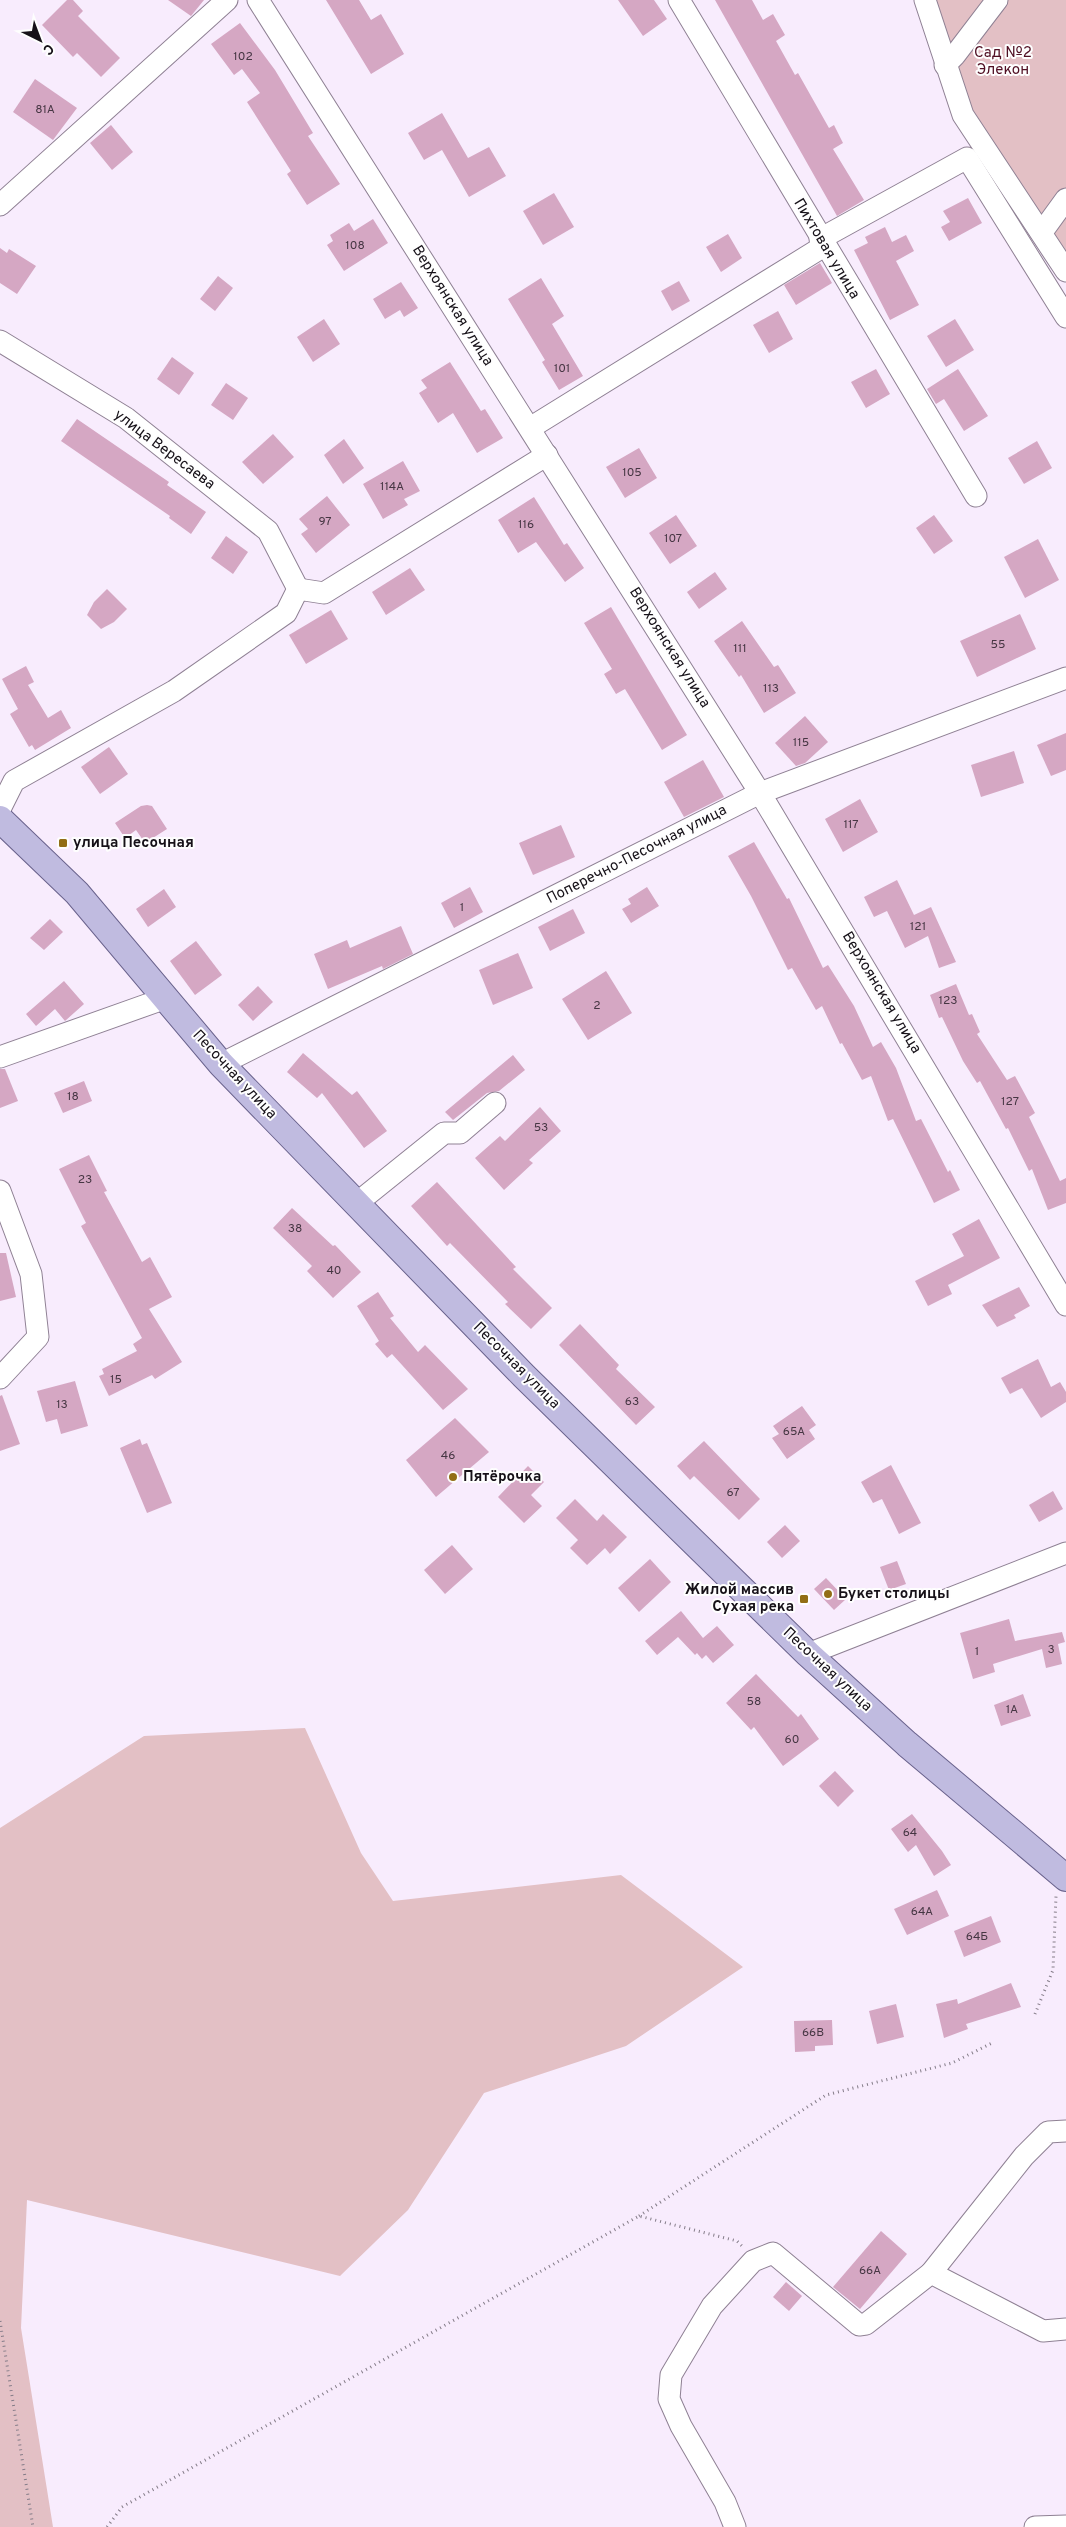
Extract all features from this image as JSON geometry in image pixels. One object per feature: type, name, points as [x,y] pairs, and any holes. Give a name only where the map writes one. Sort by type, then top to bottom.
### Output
[{"type":"main road","name":"Песочная улица","points":[[0,819],[77,893],[221,1064],[524,1376],[808,1654],[907,1744],[1062,1874]]},
{"type":"street","points":[[0,205],[227,0]]},
{"type":"street","name":"Верхоянская улица","points":[[258,0],[760,793],[1066,1304]]},
{"type":"street","name":"Пихтовая улица","points":[[678,0],[976,496]]},
{"type":"street","points":[[925,0],[963,115],[1066,271]]},
{"type":"street","points":[[945,65],[955,55],[997,0]]},
{"type":"street","points":[[530,428],[822,242],[966,158],[1066,317]]},
{"type":"street","points":[[1042,232],[1066,200]]},
{"type":"street","name":"улица Вересаева","points":[[0,340],[126,418],[268,531],[298,589]]},
{"type":"street","points":[[0,809],[14,781],[174,691],[286,613],[298,589],[324,593],[547,455]]},
{"type":"street","name":"Поперечно-Песочная улица","points":[[221,1064],[760,793],[1066,678]]},
{"type":"street","points":[[0,1057],[166,998]]},
{"type":"street","points":[[357,1204],[444,1134],[460,1133],[495,1103]]},
{"type":"street","points":[[0,1191],[31,1274],[38,1336],[0,1378]]},
{"type":"street","points":[[808,1654],[1066,1553]]},
{"type":"street","points":[[735,2527],[725,2502],[682,2426],[670,2400],[672,2375],[712,2306],[753,2261],[773,2254],[859,2325],[866,2324],[931,2273],[1024,2156],[1048,2132],[1066,2131]]},
{"type":"street","points":[[931,2273],[1043,2331],[1066,2329]]},
{"type":"street","points":[[1035,2527],[1066,2526]]},
{"type":"path","points":[[1035,2014],[1053,1970],[1062,1874]]},
{"type":"path","points":[[107,2527],[122,2507],[640,2216],[826,2095],[952,2063],[992,2044]]},
{"type":"path","points":[[640,2216],[737,2241],[753,2261]]},
{"type":"path","points":[[0,2321],[33,2527]]},
{"type":"green space","name":"Сад №2 Элекон","points":[[918,0],[1066,0],[1066,281],[957,118]]},
{"type":"green space","points":[[305,1728],[361,1853],[393,1901],[621,1875],[743,1967],[626,2046],[484,2093],[408,2210],[340,2276],[27,2200],[21,2328],[53,2527],[0,2527],[0,1828],[144,1736]]},
{"type":"building","points":[[67,0],[73,0],[83,11],[78,16],[120,58],[101,77],[77,53],[73,57],[42,25]]},
{"type":"building","points":[[168,0],[204,0],[191,16]]},
{"type":"building","points":[[326,0],[359,0],[371,20],[381,14],[404,54],[371,74]]},
{"type":"building","points":[[618,0],[654,0],[667,19],[643,36]]},
{"type":"building","points":[[715,0],[752,0],[763,20],[773,14],[785,35],[776,41],[795,75],[798,73],[829,128],[834,125],[843,143],[833,149],[864,200],[837,216]]},
{"type":"building","points":[[240,23],[275,70],[313,133],[308,136],[340,184],[307,205],[287,174],[291,171],[247,102],[260,93],[242,69],[234,75],[211,44]]},
{"type":"building","points":[[35,79],[77,108],[53,140],[13,112]]},
{"type":"building","points":[[442,113],[468,158],[489,147],[506,176],[469,197],[442,150],[424,160],[408,133]]},
{"type":"building","points":[[111,125],[133,152],[112,170],[90,143]]},
{"type":"building","points":[[554,193],[574,227],[543,245],[523,211]]},
{"type":"building","points":[[968,198],[982,223],[949,241],[941,227],[950,222],[943,211]]},
{"type":"building","points":[[373,219],[388,243],[344,271],[327,245],[333,241],[330,235],[349,223],[354,231]]},
{"type":"building","points":[[885,227],[892,242],[906,235],[914,251],[896,261],[919,305],[890,320],[854,250],[868,243],[865,237]]},
{"type":"building","points":[[728,234],[742,258],[721,272],[706,247]]},
{"type":"building","points":[[0,248],[7,253],[9,249],[36,266],[17,294],[0,283]]},
{"type":"building","points":[[820,263],[832,283],[796,305],[784,285]]},
{"type":"building","points":[[218,276],[233,288],[215,311],[200,299]]},
{"type":"building","points":[[541,278],[564,316],[552,324],[583,376],[559,390],[542,362],[545,360],[508,299]]},
{"type":"building","points":[[679,281],[690,301],[672,311],[661,291]]},
{"type":"building","points":[[401,282],[418,308],[404,317],[400,310],[385,319],[373,299]]},
{"type":"building","points":[[778,311],[793,339],[769,353],[753,325]]},
{"type":"building","points":[[324,319],[340,344],[313,362],[297,337]]},
{"type":"building","points":[[955,319],[974,350],[946,367],[927,336]]},
{"type":"building","points":[[172,357],[194,373],[179,395],[157,379]]},
{"type":"building","points":[[450,362],[481,411],[485,409],[503,438],[477,453],[453,413],[438,423],[419,393],[427,388],[421,380]]},
{"type":"building","points":[[876,369],[890,394],[866,408],[851,382]]},
{"type":"building","points":[[958,369],[988,416],[964,431],[944,399],[936,404],[927,389]]},
{"type":"building","points":[[226,383],[248,398],[233,420],[211,405]]},
{"type":"building","points":[[77,419],[169,482],[167,485],[206,512],[191,534],[169,518],[170,516],[61,441]]},
{"type":"building","points":[[273,434],[294,457],[263,484],[242,462]]},
{"type":"building","points":[[344,439],[364,468],[343,484],[324,455]]},
{"type":"building","points":[[1037,441],[1052,468],[1024,484],[1008,458]]},
{"type":"building","points":[[639,448],[657,478],[625,498],[606,467]]},
{"type":"building","points":[[403,461],[420,491],[404,499],[408,505],[383,519],[363,484]]},
{"type":"building","points":[[327,496],[350,525],[316,553],[301,534],[308,529],[299,519]]},
{"type":"building","points":[[534,497],[564,545],[567,543],[584,568],[565,582],[536,542],[518,553],[498,520]]},
{"type":"building","points":[[676,515],[697,546],[670,564],[649,533]]},
{"type":"building","points":[[934,515],[953,541],[934,554],[916,528]]},
{"type":"building","points":[[226,536],[248,552],[233,574],[211,558]]},
{"type":"building","points":[[1038,539],[1059,580],[1025,598],[1004,557]]},
{"type":"building","points":[[410,568],[425,590],[386,615],[372,592]]},
{"type":"building","points":[[715,572],[727,589],[699,609],[687,592]]},
{"type":"building","points":[[107,589],[127,609],[114,622],[101,629],[87,615],[94,602]]},
{"type":"building","points":[[611,607],[687,735],[662,750],[625,689],[616,694],[604,674],[612,669],[584,623]]},
{"type":"building","points":[[331,610],[348,639],[306,664],[289,635]]},
{"type":"building","points":[[1020,614],[1036,649],[977,677],[960,641]]},
{"type":"building","points":[[742,621],[774,667],[778,665],[796,693],[764,713],[741,675],[739,677],[714,641]]},
{"type":"building","points":[[26,666],[34,682],[28,685],[48,718],[61,710],[71,728],[35,750],[32,745],[29,747],[10,714],[18,709],[2,679]]},
{"type":"building","points":[[805,716],[828,742],[805,763],[796,766],[775,743]]},
{"type":"building","points":[[1066,733],[1066,770],[1051,776],[1037,745]]},
{"type":"building","points":[[109,747],[128,774],[100,794],[81,767]]},
{"type":"building","points":[[1014,751],[1024,783],[981,797],[971,765]]},
{"type":"building","points":[[703,760],[724,797],[684,817],[664,782]]},
{"type":"building","points":[[860,799],[878,832],[843,852],[825,819]]},
{"type":"building","points":[[141,806],[152,806],[167,829],[145,843],[136,830],[125,838],[115,823]]},
{"type":"building","points":[[561,825],[575,857],[533,875],[519,843]]},
{"type":"building","points":[[754,842],[787,899],[789,898],[823,968],[828,965],[854,1006],[873,1047],[881,1042],[896,1068],[916,1121],[921,1119],[948,1172],[950,1170],[960,1190],[934,1203],[893,1119],[888,1121],[871,1076],[862,1080],[842,1043],[840,1044],[822,1006],[816,1010],[792,968],[788,970],[751,896],[728,856]]},
{"type":"building","points":[[897,880],[914,915],[931,907],[956,962],[939,968],[928,936],[905,948],[887,911],[874,917],[864,897]]},
{"type":"building","points":[[470,887],[483,912],[454,928],[441,903]]},
{"type":"building","points":[[647,887],[659,906],[631,923],[622,909],[631,904],[628,899]]},
{"type":"building","points":[[164,889],[176,907],[148,927],[136,909]]},
{"type":"building","points":[[573,909],[585,933],[550,951],[538,927]]},
{"type":"building","points":[[50,919],[63,932],[44,950],[30,938]]},
{"type":"building","points":[[401,926],[413,954],[383,969],[382,966],[328,989],[314,954],[347,940],[350,948]]},
{"type":"building","points":[[196,941],[222,975],[195,995],[170,961]]},
{"type":"building","points":[[518,953],[533,988],[493,1005],[479,970]]},
{"type":"building","points":[[606,971],[632,1013],[588,1040],[562,999]]},
{"type":"building","points":[[64,981],[84,1004],[65,1021],[55,1009],[36,1026],[26,1014]]},
{"type":"building","points":[[956,984],[969,1015],[972,1014],[980,1032],[977,1034],[1007,1080],[1015,1076],[1035,1113],[1029,1117],[1060,1181],[1066,1178],[1066,1203],[1048,1210],[1032,1169],[1029,1171],[1008,1128],[1006,1129],[980,1081],[977,1083],[963,1061],[942,1017],[939,1018],[930,995]]},
{"type":"building","points":[[258,986],[273,1002],[253,1021],[238,1005]]},
{"type":"building","points":[[303,1053],[352,1095],[357,1091],[387,1131],[364,1148],[322,1093],[317,1098],[287,1072]]},
{"type":"building","points":[[513,1055],[525,1070],[499,1091],[487,1093],[453,1120],[445,1112]]},
{"type":"building","points":[[0,1069],[5,1069],[18,1101],[0,1108]]},
{"type":"building","points":[[84,1081],[92,1101],[63,1113],[54,1093]]},
{"type":"building","points":[[540,1107],[561,1131],[529,1160],[533,1163],[504,1190],[475,1158],[500,1136],[505,1141]]},
{"type":"building","points":[[89,1155],[107,1191],[104,1192],[142,1262],[150,1257],[172,1297],[149,1309],[182,1362],[155,1379],[152,1375],[109,1396],[99,1376],[104,1374],[102,1369],[137,1351],[133,1344],[142,1338],[81,1226],[86,1223],[59,1169]]},
{"type":"building","points":[[437,1182],[516,1267],[513,1269],[552,1308],[531,1329],[505,1304],[508,1302],[450,1243],[447,1246],[411,1206]]},
{"type":"building","points":[[292,1208],[333,1246],[335,1245],[361,1272],[333,1298],[307,1271],[312,1266],[273,1228]]},
{"type":"building","points":[[979,1219],[1000,1258],[948,1285],[952,1294],[928,1306],[915,1281],[964,1256],[952,1234]]},
{"type":"building","points":[[0,1253],[6,1253],[16,1297],[0,1301]]},
{"type":"building","points":[[1019,1287],[1030,1306],[1014,1315],[1016,1318],[997,1327],[982,1305]]},
{"type":"building","points":[[378,1292],[394,1316],[390,1318],[418,1352],[425,1345],[468,1389],[443,1410],[392,1354],[387,1358],[375,1344],[379,1341],[357,1306]]},
{"type":"building","points":[[580,1324],[619,1365],[616,1369],[655,1407],[636,1425],[559,1345]]},
{"type":"building","points":[[1038,1359],[1051,1387],[1060,1382],[1066,1392],[1066,1402],[1041,1418],[1022,1388],[1010,1394],[1001,1378]]},
{"type":"building","points":[[75,1381],[88,1426],[61,1434],[57,1419],[46,1422],[37,1391]]},
{"type":"building","points":[[2,1395],[20,1444],[0,1451],[0,1396]]},
{"type":"building","points":[[802,1406],[816,1425],[809,1430],[815,1439],[787,1459],[772,1438],[779,1434],[773,1426]]},
{"type":"building","points":[[455,1418],[489,1452],[436,1497],[406,1460]]},
{"type":"building","points":[[140,1439],[142,1445],[147,1443],[172,1503],[147,1513],[120,1448]]},
{"type":"building","points":[[704,1441],[760,1499],[739,1520],[694,1476],[690,1480],[677,1466]]},
{"type":"building","points":[[891,1465],[921,1523],[899,1534],[882,1499],[873,1503],[861,1482]]},
{"type":"building","points":[[528,1466],[544,1482],[531,1495],[542,1506],[524,1523],[498,1497]]},
{"type":"building","points":[[1053,1491],[1063,1509],[1039,1522],[1029,1505]]},
{"type":"building","points":[[575,1499],[597,1521],[603,1514],[627,1537],[610,1554],[605,1548],[587,1565],[570,1548],[578,1540],[556,1518]]},
{"type":"building","points":[[785,1525],[800,1541],[782,1558],[767,1542]]},
{"type":"building","points":[[452,1545],[473,1569],[445,1594],[424,1570]]},
{"type":"building","points":[[650,1559],[671,1582],[639,1612],[618,1588]]},
{"type":"building","points":[[897,1561],[906,1584],[889,1590],[880,1567]]},
{"type":"building","points":[[826,1578],[846,1599],[834,1610],[814,1589]]},
{"type":"building","points":[[681,1611],[703,1638],[717,1626],[734,1645],[713,1663],[706,1655],[702,1659],[697,1653],[695,1655],[678,1637],[657,1655],[645,1641]]},
{"type":"building","points":[[1009,1619],[1015,1641],[1062,1632],[1065,1642],[1058,1644],[1062,1664],[1046,1668],[1042,1649],[993,1664],[995,1672],[973,1679],[960,1633]]},
{"type":"building","points":[[756,1674],[798,1717],[801,1714],[819,1739],[783,1766],[754,1727],[751,1730],[726,1703]]},
{"type":"building","points":[[1023,1694],[1031,1716],[1001,1726],[994,1705]]},
{"type":"building","points":[[835,1771],[854,1791],[838,1807],[819,1786]]},
{"type":"building","points":[[912,1814],[951,1865],[934,1876],[916,1845],[908,1852],[891,1829]]},
{"type":"building","points":[[937,1890],[949,1916],[907,1935],[894,1909]]},
{"type":"building","points":[[991,1916],[1001,1942],[964,1957],[954,1931]]},
{"type":"building","points":[[1011,1983],[1021,2007],[966,2024],[968,2029],[944,2038],[936,2004],[957,1999],[958,2004]]},
{"type":"building","points":[[896,2004],[904,2037],[877,2044],[869,2011]]},
{"type":"building","points":[[832,2020],[833,2045],[815,2046],[815,2051],[795,2052],[794,2021]]},
{"type":"building","points":[[881,2231],[907,2254],[860,2309],[833,2287]]},
{"type":"building","points":[[786,2282],[802,2296],[789,2311],[773,2297]]},
{"type":"place","name":"улица Песочная","points":[[63,843]]},
{"type":"place","name":"Пятёрочка","points":[[453,1477]]},
{"type":"place","name":"Букет столицы","points":[[828,1594]]},
{"type":"place","name":"Жилой массив Сухая река","points":[[804,1599]]}]
